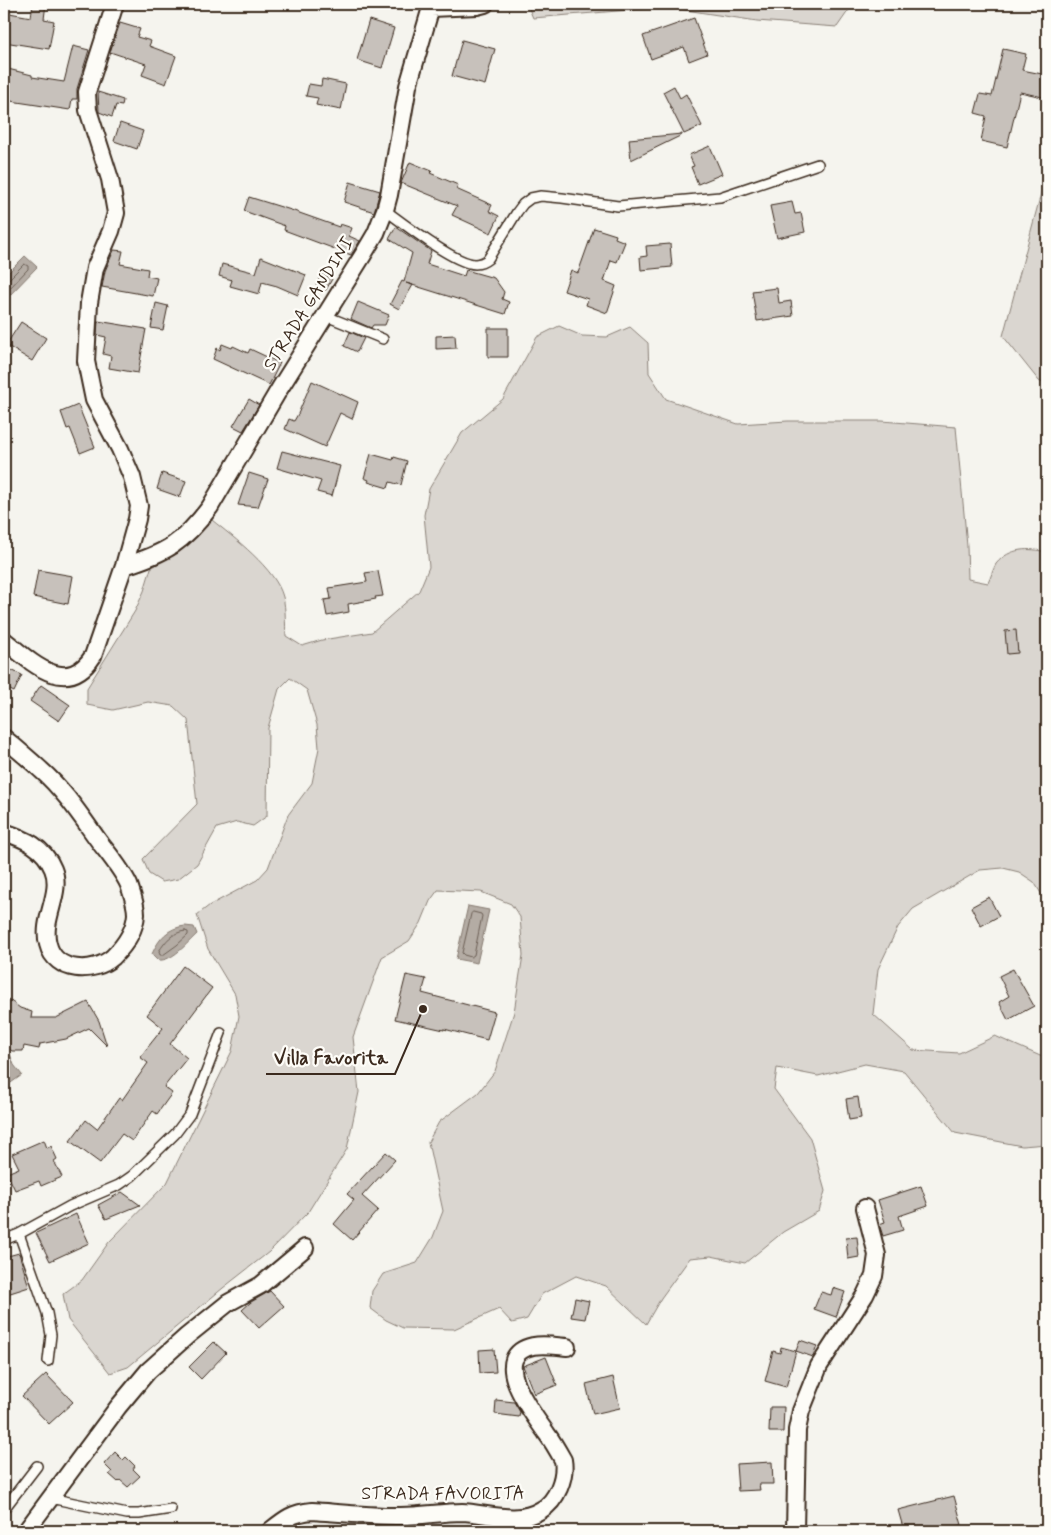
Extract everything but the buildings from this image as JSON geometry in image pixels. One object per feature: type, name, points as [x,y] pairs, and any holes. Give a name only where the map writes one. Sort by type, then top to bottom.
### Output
[{"type":"street","points":[[4,640],[46,672],[68,675],[78,672],[87,666],[93,656],[124,566],[137,519],[139,506],[132,477],[120,449],[94,400],[86,361],[89,303],[95,268],[111,231],[116,214],[110,178],[88,110],[87,92],[115,4]]},
{"type":"street","points":[[431,6],[477,6],[484,4]]},
{"type":"street","name":"STRADA GANDINI","points":[[124,566],[152,558],[164,552],[184,538],[197,525],[210,507],[280,388],[376,233],[385,210],[393,178],[408,86],[431,6]]},
{"type":"street","points":[[4,738],[42,770],[70,800],[128,883],[134,899],[136,914],[134,925],[129,938],[112,958],[99,965],[83,969],[66,966],[56,958],[48,947],[46,936],[56,885],[54,871],[36,845],[4,832]]},
{"type":"street","points":[[795,1531],[797,1430],[801,1411],[819,1366],[866,1296],[875,1270],[877,1256],[865,1208]]},
{"type":"street","points":[[26,1531],[118,1407],[148,1371],[222,1308],[261,1285],[305,1248]]},
{"type":"street","name":"STRADA FAVORITA","points":[[270,1531],[290,1524],[299,1512],[312,1511],[398,1516],[470,1512],[509,1517],[541,1511],[553,1500],[561,1484],[564,1468],[563,1460],[528,1407],[512,1373],[517,1356],[524,1349],[545,1345],[567,1347]]},
{"type":"lane","points":[[385,210],[444,250],[470,263],[477,264],[483,263],[488,259],[517,212],[531,198],[541,196],[618,206],[720,197],[818,164]]},
{"type":"lane","points":[[326,316],[383,339]]},
{"type":"lane","points":[[4,1240],[19,1234],[70,1206],[119,1185],[132,1176],[176,1134],[190,1114],[221,1033]]},
{"type":"lane","points":[[19,1234],[47,1313],[51,1335],[48,1361]]},
{"type":"lane","points":[[4,1509],[36,1466]]},
{"type":"lane","points":[[50,1498],[127,1514],[171,1509]]},
{"type":"shaded area","points":[[527,4],[853,4],[837,27],[757,21],[666,7],[533,18]]},
{"type":"shaded area","points":[[1047,171],[1047,385],[1039,381],[1003,336]]},
{"type":"shaded area","points":[[559,326],[582,336],[607,337],[630,327],[648,343],[649,373],[666,399],[738,424],[788,421],[882,421],[956,427],[967,546],[968,579],[988,583],[996,564],[1007,554],[1020,550],[1047,552],[1047,903],[1034,882],[1019,872],[1003,868],[980,870],[913,909],[898,927],[878,969],[873,1014],[913,1050],[959,1053],[995,1036],[1047,1059],[1047,1144],[1022,1146],[955,1133],[904,1071],[865,1064],[818,1076],[777,1068],[774,1089],[810,1138],[825,1191],[819,1211],[783,1232],[745,1263],[711,1256],[690,1258],[661,1298],[646,1324],[606,1286],[576,1276],[542,1294],[527,1319],[512,1323],[499,1309],[454,1329],[403,1328],[386,1320],[370,1308],[372,1291],[383,1274],[417,1263],[433,1237],[443,1211],[428,1142],[439,1122],[478,1093],[495,1071],[514,1012],[523,955],[520,917],[511,904],[481,892],[438,890],[430,901],[421,923],[409,941],[382,957],[353,1037],[359,1092],[347,1149],[308,1212],[269,1252],[128,1367],[110,1373],[68,1320],[63,1294],[82,1280],[109,1242],[167,1183],[232,1051],[239,1016],[235,994],[208,949],[197,915],[210,905],[257,880],[268,868],[288,815],[312,783],[319,748],[317,725],[307,690],[290,678],[279,689],[268,728],[267,816],[253,826],[237,822],[217,828],[197,864],[178,879],[162,882],[149,874],[143,859],[197,804],[188,720],[173,706],[148,702],[113,710],[87,705],[87,688],[135,611],[151,568],[183,546],[212,520],[253,554],[279,586],[284,602],[286,636],[302,646],[322,640],[372,632],[419,591],[429,567],[424,515],[429,489],[462,433],[503,399],[537,337]]},
{"type":"water","points":[[25,256],[37,267],[7,298],[4,294],[4,277]]},
{"type":"water","points":[[468,906],[489,910],[477,963],[456,959]]},
{"type":"water","points":[[185,926],[194,927],[197,934],[174,955],[158,960],[152,954],[161,939],[174,929]]},
{"type":"water","points":[[10,1054],[14,1065],[22,1075],[8,1085],[4,1079],[4,1058]]},
{"type":"place","name":"Villa Favorita","points":[[423,1009]]}]
